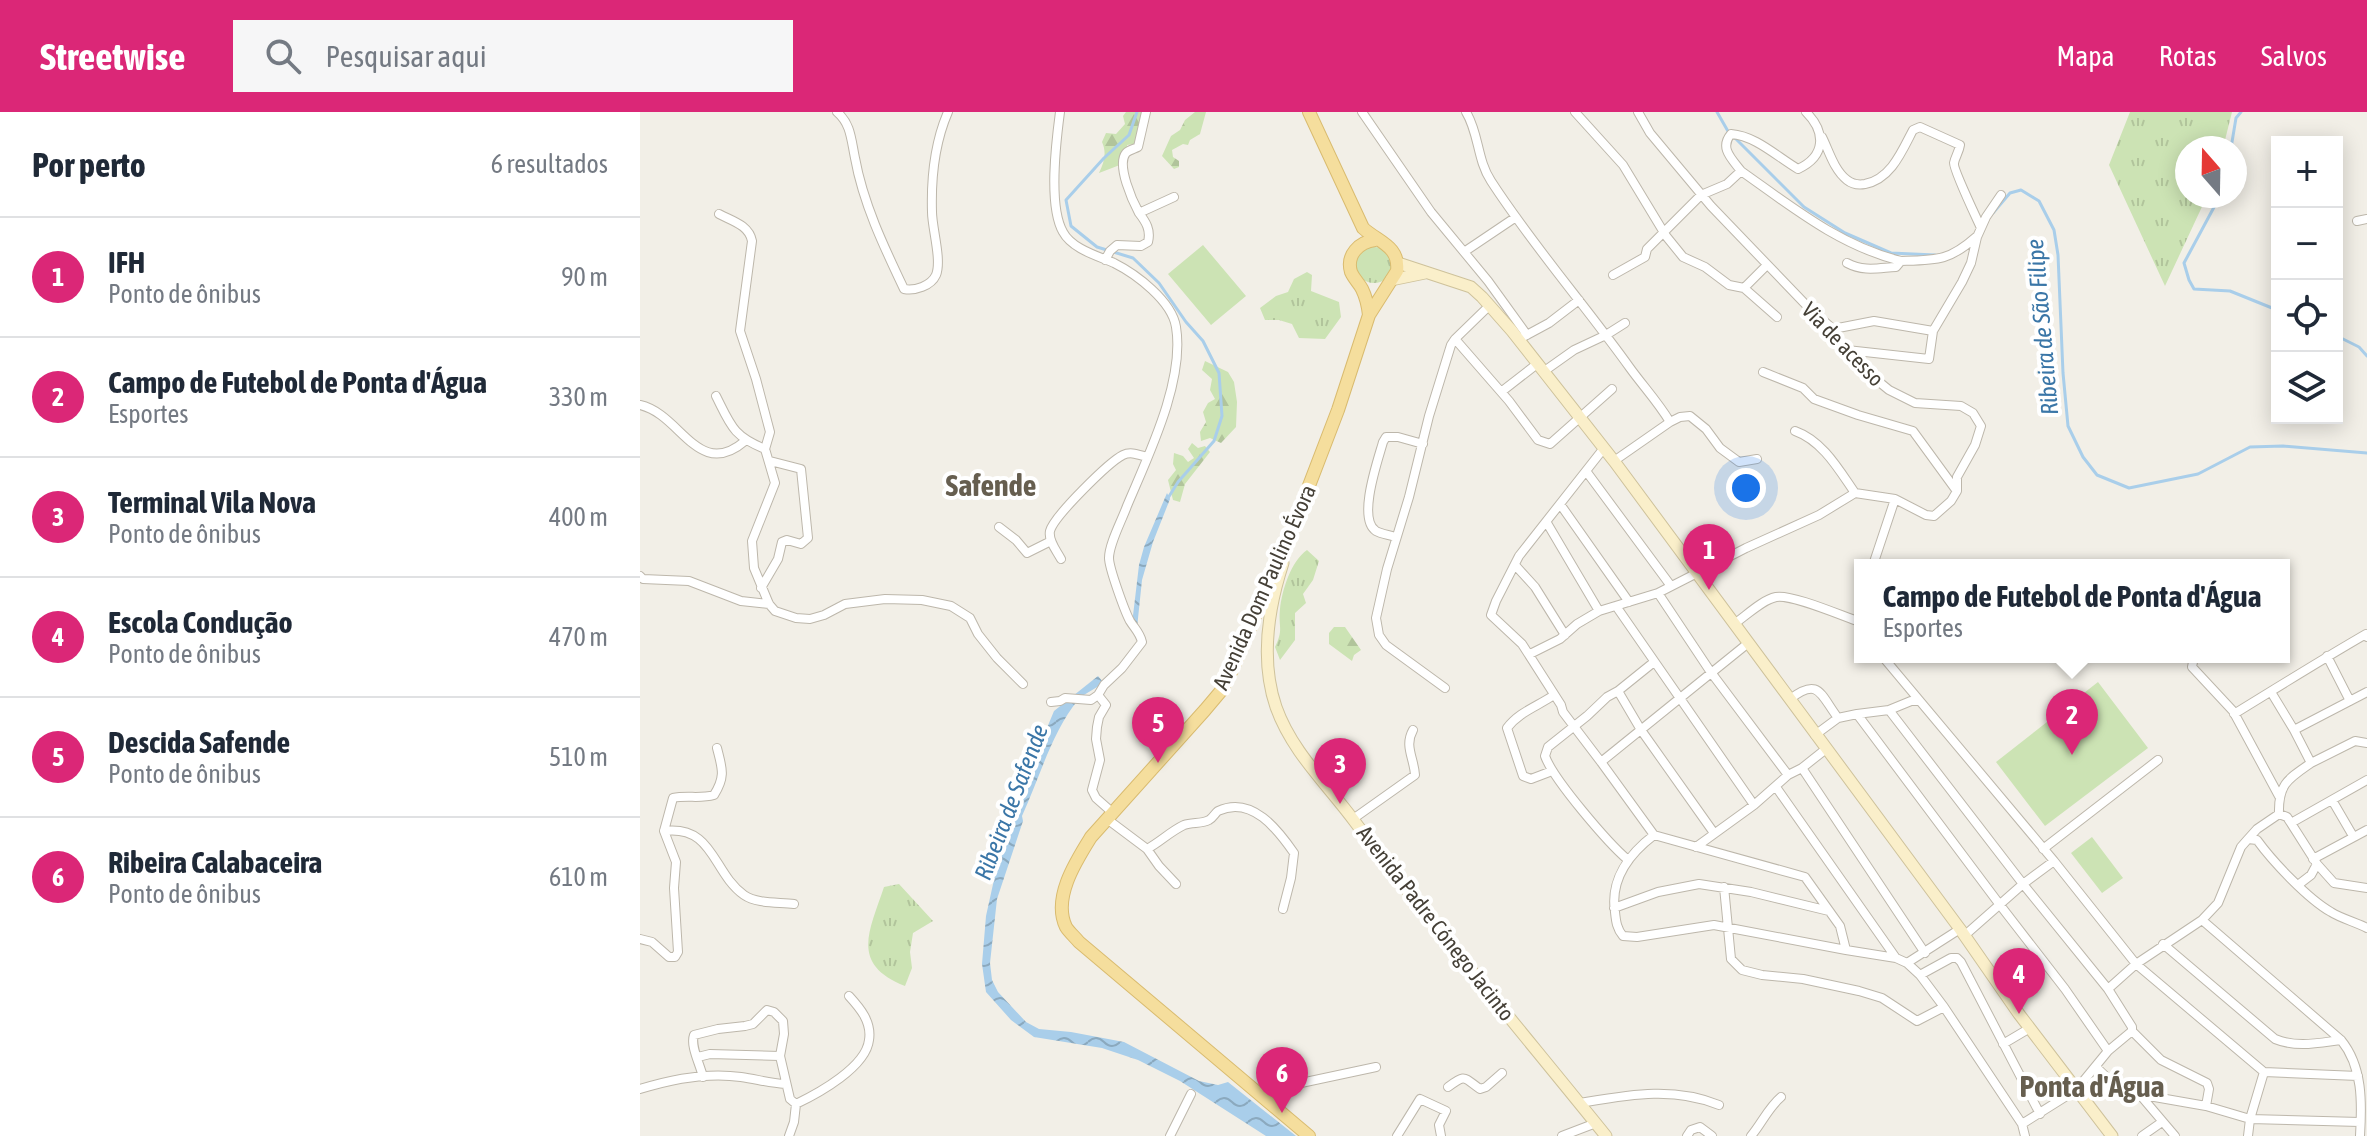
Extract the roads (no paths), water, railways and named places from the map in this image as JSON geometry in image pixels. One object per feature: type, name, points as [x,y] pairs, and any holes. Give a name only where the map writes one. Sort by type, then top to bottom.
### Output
[{"type":"main road","points":[[1309,112],[1363,228],[1375,240],[1393,250],[1398,263],[1397,271],[1389,282],[1374,288],[1360,284]]},
{"type":"main road","points":[[1361,244],[1363,228]]},
{"type":"main road","points":[[1369,315],[1350,263],[1355,249],[1375,240]]},
{"type":"main road","name":"Avenida Dom Paulino Évora","points":[[1309,1136],[1099,960],[1067,928],[1062,914],[1063,894],[1091,837],[1221,691],[1297,517],[1338,410],[1369,315],[1389,282]]},
{"type":"street","points":[[837,112],[848,123],[860,185],[892,265],[904,289],[913,291],[937,274],[932,212],[934,170],[941,129],[948,112]]},
{"type":"street","points":[[1060,112],[1055,199],[1061,230],[1069,240],[1139,279],[1161,298],[1176,323],[1177,355],[1171,390],[1109,558],[1132,624],[1142,642],[1094,698]]},
{"type":"street","points":[[1105,260],[1117,245],[1141,246],[1148,242],[1150,234],[1146,222],[1131,197],[1124,174],[1124,156],[1138,147],[1146,112]]},
{"type":"street","points":[[1362,112],[1431,212],[1464,252],[1523,337],[1540,368],[1614,461],[2112,1136]]},
{"type":"street","points":[[1466,112],[1488,177],[1670,422]]},
{"type":"street","points":[[1575,112],[1623,165],[1683,257],[1705,267],[1729,285],[1744,288],[1777,317]]},
{"type":"street","name":"Via de acesso","points":[[1638,112],[1650,133],[1701,195],[1833,329],[1840,346],[1862,368],[1889,390],[1915,403],[1961,406],[1973,413],[1981,426],[1975,445],[1957,477],[1957,491]]},
{"type":"street","points":[[1806,112],[1815,122],[1835,165],[1846,180],[1855,184],[1877,180],[1890,171],[1913,130],[1920,127],[1960,145],[1954,171],[1966,192],[1979,232]]},
{"type":"street","points":[[1822,137],[1808,164],[1798,169],[1742,135],[1731,134],[1726,140],[1726,151],[1741,171],[1831,234],[1876,255],[1901,261],[1941,259],[1958,253],[1979,232]]},
{"type":"street","points":[[1613,275],[1645,257],[1647,249],[1701,195],[1727,184],[1741,171]]},
{"type":"street","points":[[1847,350],[1929,359],[1933,331],[1971,263],[1986,217],[2001,195]]},
{"type":"street","points":[[1139,213],[1174,197]]},
{"type":"street","points":[[719,214],[745,228],[751,234],[752,241],[740,331],[770,432],[765,449],[775,483],[752,541],[754,568],[769,604],[775,611],[810,619],[845,604],[885,599],[922,600],[951,606],[970,618],[997,658],[1023,684]]},
{"type":"street","points":[[1464,252],[1516,217]]},
{"type":"street","points":[[2357,221],[2367,219]]},
{"type":"street","points":[[1847,263],[1857,269],[1868,270],[1896,267],[1901,261]]},
{"type":"street","points":[[1398,263],[1471,287],[1523,337]]},
{"type":"street","points":[[1744,288],[1767,265]]},
{"type":"street","points":[[1389,282],[1426,273]]},
{"type":"street","points":[[1523,337],[1549,323],[1579,300]]},
{"type":"street","points":[[1445,688],[1386,645],[1379,635],[1376,618],[1433,402],[1455,339],[1490,305]]},
{"type":"street","points":[[1833,329],[1874,321],[1933,331]]},
{"type":"street","points":[[1501,392],[1625,323]]},
{"type":"street","points":[[1455,339],[1538,440],[1544,443],[1550,444],[1612,389]]},
{"type":"street","points":[[1530,654],[1599,611],[1658,593],[1695,572],[1819,515],[1855,493],[1895,499],[1934,516],[1951,501],[1957,491],[1913,431],[1814,399],[1803,388],[1763,372]]},
{"type":"street","points":[[716,396],[735,431],[745,441],[765,449]]},
{"type":"street","points":[[640,405],[660,412],[683,437],[717,455],[733,452],[745,441]]},
{"type":"street","points":[[1614,461],[1670,422],[1690,416],[1706,429],[1720,448],[1739,462],[1757,459]]},
{"type":"street","points":[[1795,431],[1807,435],[1821,448],[1855,493]]},
{"type":"street","points":[[1395,537],[1376,531],[1369,522],[1368,499],[1383,442],[1391,436],[1423,444]]},
{"type":"street","points":[[1604,448],[1529,542],[1491,615],[1530,654],[1563,712],[1654,835],[1805,877],[1840,926],[1846,950]]},
{"type":"street","points":[[1061,559],[1051,541],[1051,529],[1057,519],[1119,457],[1130,452],[1147,457]]},
{"type":"street","points":[[761,588],[778,559],[782,542],[787,540],[801,544],[808,538],[801,469],[770,461]]},
{"type":"street","points":[[1586,471],[1671,586]]},
{"type":"street","points":[[1875,559],[1895,499]]},
{"type":"street","points":[[1560,504],[1629,602]]},
{"type":"street","name":"Avenida Padre Cónego Jacinto","points":[[1297,517],[1273,595],[1266,651],[1269,682],[1285,730],[1401,884],[1606,1136]]},
{"type":"street","points":[[1547,523],[1599,611]]},
{"type":"street","points":[[999,527],[1027,553],[1051,541]]},
{"type":"street","points":[[1515,565],[1535,587],[1565,635]]},
{"type":"street","points":[[641,580],[689,581],[741,601],[769,604]]},
{"type":"street","points":[[1658,593],[1710,671],[1788,775]]},
{"type":"street","points":[[1734,624],[1779,596],[1854,620]]},
{"type":"street","points":[[1616,606],[1754,805]]},
{"type":"street","points":[[2234,714],[2327,656],[2366,634],[2367,637]]},
{"type":"street","points":[[1601,762],[1747,644]]},
{"type":"street","points":[[2327,656],[2350,701]]},
{"type":"street","points":[[1628,860],[1552,771],[1545,756],[1548,747],[1573,725],[1654,662]]},
{"type":"street","points":[[1888,663],[2136,964],[2264,1072],[2358,1076]]},
{"type":"street","points":[[2193,663],[2192,667],[2234,714],[2279,796]]},
{"type":"street","points":[[1790,699],[1811,687],[1816,689],[1838,718]]},
{"type":"street","points":[[1618,691],[1641,730],[1714,833]]},
{"type":"street","points":[[2271,692],[2311,763]]},
{"type":"street","points":[[2294,730],[2367,692]]},
{"type":"street","points":[[1552,771],[1531,779],[1523,776],[1507,728],[1530,708],[1554,695]]},
{"type":"street","points":[[1051,702],[1065,698],[1094,698],[1106,705],[1097,727],[1100,760],[1092,790],[1110,816],[1147,849],[1176,884]]},
{"type":"street","points":[[1815,735],[1838,718],[1889,710],[1918,701]]},
{"type":"street","points":[[1889,710],[2108,989],[2132,1031],[2161,1060],[2207,1083],[2206,1106]]},
{"type":"street","points":[[1857,714],[2065,989],[2108,1051]]},
{"type":"street","points":[[1353,819],[1415,775],[1408,744],[1413,730]]},
{"type":"street","points":[[2279,814],[2279,796],[2288,779],[2311,763],[2355,741],[2367,743]]},
{"type":"street","points":[[640,939],[652,942],[669,957],[675,957],[678,952],[674,888],[676,862],[664,831],[673,798],[714,795],[722,782],[717,748]]},
{"type":"street","points":[[1696,847],[1826,749]]},
{"type":"street","points":[[2043,849],[2158,760]]},
{"type":"street","points":[[1802,768],[1925,953]]},
{"type":"street","points":[[2291,823],[2367,780]]},
{"type":"street","points":[[1776,787],[1896,958]]},
{"type":"street","points":[[2332,800],[2353,836]]},
{"type":"street","points":[[1147,849],[1185,825],[1208,820],[1217,812],[1233,808],[1248,809],[1262,816],[1277,830],[1294,853],[1283,909]]},
{"type":"street","points":[[2108,989],[2163,944],[2202,920],[2218,903],[2241,847],[2257,829],[2279,814]]},
{"type":"street","points":[[2279,814],[2287,817],[2315,861],[2334,883],[2367,888]]},
{"type":"street","points":[[664,831],[680,829],[700,839],[746,896],[757,901],[794,904]]},
{"type":"street","points":[[2298,885],[2311,875],[2315,861],[2367,830]]},
{"type":"street","points":[[1654,835],[1628,860],[1613,897],[1617,929],[1623,936],[1628,938],[1714,925],[1896,958],[1907,963],[1944,1007],[2022,1124],[2025,1136]]},
{"type":"street","points":[[2248,839],[2257,840],[2298,885],[2332,913],[2367,928]]},
{"type":"street","points":[[1907,963],[1962,932],[2054,861]]},
{"type":"street","points":[[1614,908],[1658,892],[1699,884],[1829,911]]},
{"type":"street","points":[[1724,887],[1731,959],[1742,970],[1859,991],[1882,998],[1917,1021],[1944,1007]]},
{"type":"street","points":[[2202,920],[2351,1052],[2358,1076],[2360,1136]]},
{"type":"street","points":[[2163,944],[2275,1039],[2300,1044],[2341,1040]]},
{"type":"street","points":[[1920,975],[1951,958],[1957,958],[2040,1114]]},
{"type":"street","points":[[796,1104],[838,1081],[865,1051],[870,1039],[864,1012],[849,996]]},
{"type":"street","points":[[703,1077],[693,1047],[694,1035],[753,1024],[767,1010],[774,1012],[783,1021],[780,1056],[790,1099],[796,1104]]},
{"type":"street","points":[[2003,1044],[2030,1028]]},
{"type":"street","points":[[2022,1124],[2076,1090],[2108,1051],[2132,1031]]},
{"type":"street","points":[[698,1057],[710,1054],[780,1056]]},
{"type":"street","points":[[1301,1083],[1376,1067]]},
{"type":"street","points":[[2096,1067],[2126,1092],[2206,1106],[2250,1119],[2360,1122]]},
{"type":"street","points":[[2248,1136],[2264,1072]]},
{"type":"street","points":[[1448,1087],[1466,1077],[1480,1089],[1502,1073]]},
{"type":"street","points":[[640,1089],[663,1082],[703,1077],[740,1077],[785,1084]]},
{"type":"street","points":[[1580,1103],[1667,1093],[1683,1094],[1719,1105]]},
{"type":"street","points":[[1170,1136],[1191,1094]]},
{"type":"street","points":[[2140,1095],[2175,1136]]},
{"type":"street","points":[[1751,1136],[1781,1097]]},
{"type":"street","points":[[1397,1136],[1420,1099],[1446,1111],[1439,1125],[1441,1136]]},
{"type":"street","points":[[789,1136],[796,1104]]},
{"type":"street","points":[[2148,1134],[2162,1122]]},
{"type":"street","points":[[1562,1136],[1596,1123]]},
{"type":"street","points":[[1687,1136],[1691,1130],[1700,1127],[1712,1136]]},
{"type":"water","points":[[1167,493],[1170,499],[1142,580],[1137,628],[1132,624],[1139,565]]},
{"type":"water","points":[[1098,676],[1103,682],[1078,700],[1061,726],[1022,816],[997,899],[990,963],[992,980],[998,992],[1026,1022],[1039,1029],[1124,1042],[1199,1081],[1218,1085],[1228,1082],[1296,1136],[1266,1136],[1180,1081],[1138,1060],[1102,1048],[1034,1037],[1011,1020],[986,992],[982,964],[986,916],[999,857],[1025,781],[1054,711]]},
{"type":"waterway","name":"Ribeira de Safende","points":[[1137,112],[1129,135],[1066,200],[1071,226],[1097,247],[1133,258],[1159,283],[1203,341],[1219,373],[1222,416],[1214,441],[1168,498]]},
{"type":"waterway","name":"Ribeira de São Filipe","points":[[1717,112],[1729,133]]},
{"type":"waterway","points":[[2233,136],[2236,118],[2241,112]]},
{"type":"waterway","name":"Ribeira de São Filipe","points":[[1735,138],[1804,207],[1845,233],[1891,253],[1935,255]]},
{"type":"waterway","name":"Ribeira de São Filipe","points":[[1993,213],[2010,193],[2021,190],[2039,201],[2054,230],[2068,426],[2083,457],[2097,475],[2129,488],[2198,474],[2250,447],[2283,446],[2367,453]]},
{"type":"waterway","points":[[2214,208],[2184,263],[2194,289],[2230,291],[2271,308]]},
{"type":"waterway","points":[[2343,339],[2359,347],[2367,356]]},
{"type":"place","name":"IFH","points":[[1709,590]]},
{"type":"place","name":"Campo de Futebol de Ponta d'Água","points":[[2072,755]]},
{"type":"place","name":"Descida Safende","points":[[1158,763]]},
{"type":"place","name":"Terminal Vila Nova","points":[[1340,804]]},
{"type":"place","name":"Escola Condução","points":[[2019,1014]]},
{"type":"place","name":"Ribeira Calabaceira","points":[[1282,1113]]},
{"type":"district","name":"Safende","points":[[991,485]]},
{"type":"district","name":"Ponta d'Água","points":[[2092,1086]]}]
